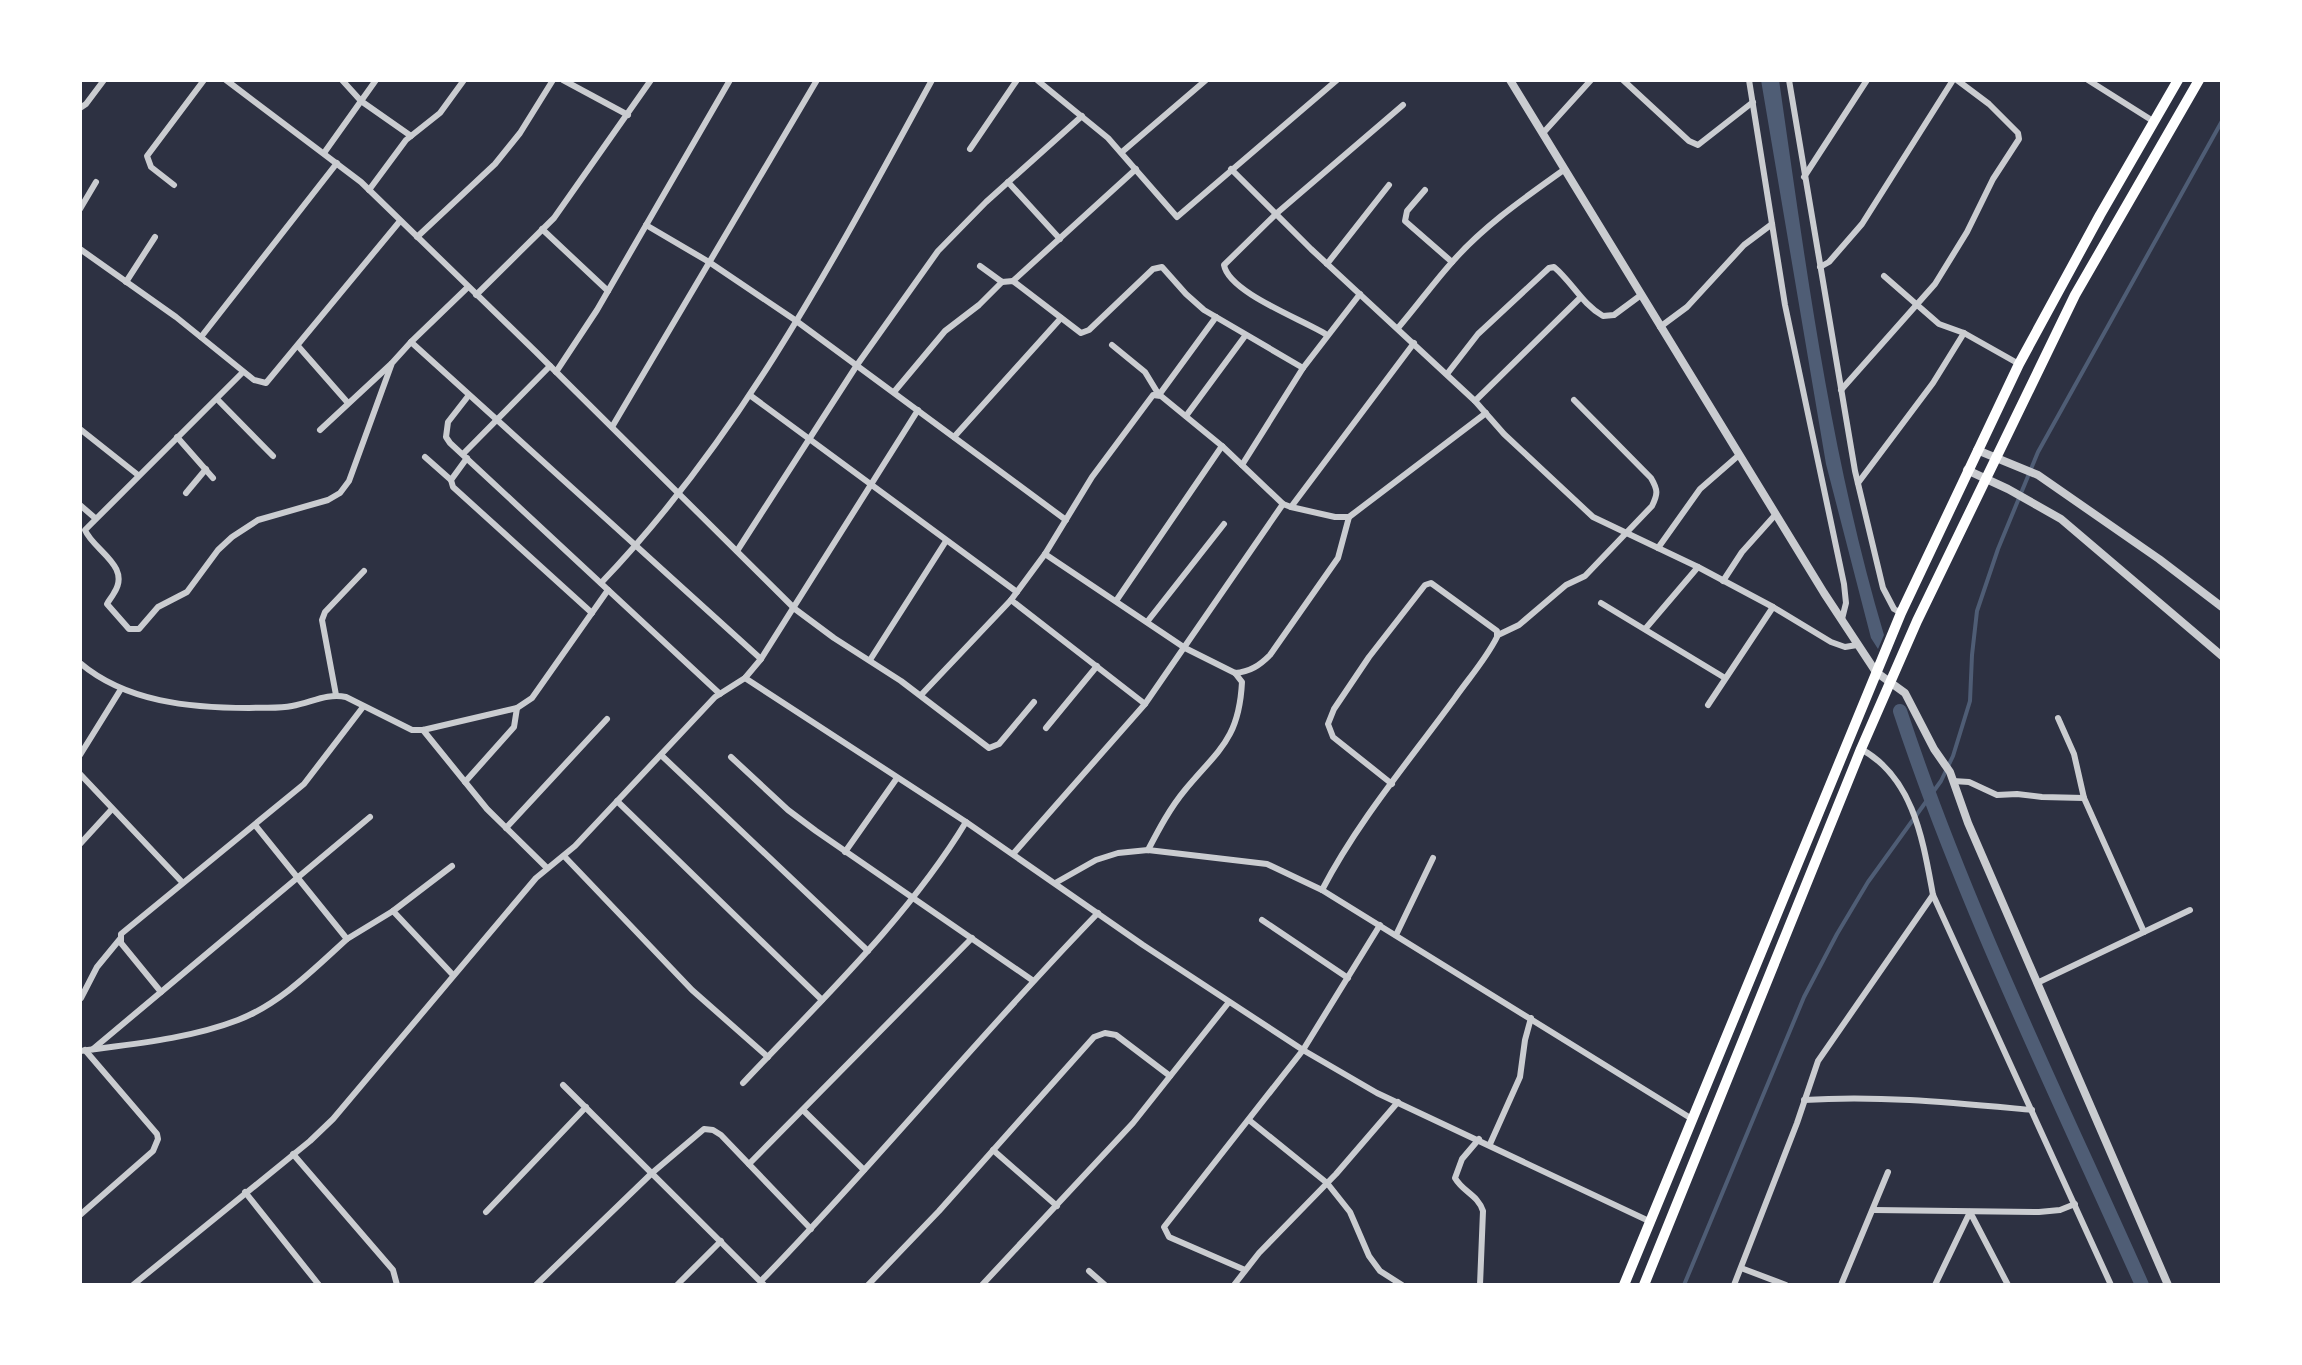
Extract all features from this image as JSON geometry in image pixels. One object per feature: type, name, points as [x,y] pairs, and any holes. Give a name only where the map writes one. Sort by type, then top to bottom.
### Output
[{"type":"highway","points":[[1624,1285],[1901,613],[2019,364],[2178,80]]},
{"type":"highway","points":[[1646,1285],[1909,637],[2075,295],[2199,80]]},
{"type":"street","points":[[80,108],[104,80]]},
{"type":"street","points":[[174,185],[151,167],[147,156],[204,80]]},
{"type":"street","points":[[226,80],[369,190],[795,609],[921,695],[989,748],[999,744],[1034,702]]},
{"type":"street","points":[[342,80],[361,101],[411,136]]},
{"type":"street","points":[[324,153],[376,80]]},
{"type":"street","points":[[369,190],[411,136],[440,113],[464,80]]},
{"type":"street","points":[[417,237],[495,164],[520,133],[553,80]]},
{"type":"street","points":[[563,80],[628,115]]},
{"type":"street","points":[[476,295],[571,196],[651,80]]},
{"type":"street","points":[[451,480],[465,456],[496,420],[553,369],[608,291],[730,80]]},
{"type":"street","points":[[612,427],[817,80]]},
{"type":"street","points":[[601,583],[680,494],[751,396],[881,175],[932,80]]},
{"type":"street","points":[[970,149],[1017,80]]},
{"type":"street","points":[[1037,80],[1122,152],[1177,217],[1333,81]]},
{"type":"street","points":[[1122,152],[1206,80]]},
{"type":"street","points":[[1510,80],[1857,645],[1876,672],[1905,693],[1951,777],[1968,823],[2168,1285]]},
{"type":"street","points":[[1544,132],[1591,80]]},
{"type":"street","points":[[1623,80],[1689,141],[1698,145],[1753,102]]},
{"type":"street","points":[[1749,80],[1791,335],[1844,584],[1846,603],[1842,620]]},
{"type":"street","points":[[1789,80],[1858,483],[1883,588],[1894,609],[1901,613]]},
{"type":"street","points":[[1804,177],[1867,80]]},
{"type":"street","points":[[1820,267],[1829,262],[1862,224],[1955,80],[1989,104],[2018,133],[2019,139],[1993,179],[1935,284],[1841,390]]},
{"type":"street","points":[[2088,80],[2153,121]]},
{"type":"street","points":[[1327,335],[1259,300],[1225,270],[1227,262],[1277,213],[1403,105]]},
{"type":"street","points":[[737,551],[857,365],[938,251],[1008,182],[1082,116]]},
{"type":"street","points":[[201,337],[337,163]]},
{"type":"street","points":[[894,392],[951,324],[979,305],[1002,282],[1013,281],[1136,169]]},
{"type":"street","points":[[1231,169],[1327,264],[1475,401],[1524,454],[1593,517],[1698,567],[1831,642],[1845,647],[1857,645]]},
{"type":"street","points":[[1398,328],[1452,262],[1513,205],[1565,169]]},
{"type":"street","points":[[80,209],[96,182]]},
{"type":"street","points":[[1008,182],[1060,239]]},
{"type":"street","points":[[1327,264],[1389,185]]},
{"type":"street","points":[[1425,190],[1407,211],[1405,221],[1452,262]]},
{"type":"street","points":[[80,249],[201,337],[254,380],[266,383],[400,221]]},
{"type":"street","points":[[1660,327],[1687,307],[1744,245],[1772,224]]},
{"type":"street","points":[[646,225],[709,262],[795,320],[1066,520]]},
{"type":"street","points":[[542,229],[608,291]]},
{"type":"street","points":[[126,282],[155,237]]},
{"type":"street","points":[[980,266],[1002,282]]},
{"type":"street","points":[[1013,281],[1077,332],[1089,330],[1160,266],[1186,294],[1216,317],[1303,368]]},
{"type":"street","points":[[1447,374],[1478,334],[1549,268],[1554,267],[1562,274],[1580,298],[1599,314],[1614,315],[1641,295]]},
{"type":"street","points":[[1884,276],[1939,324],[1964,333],[2019,364]]},
{"type":"street","points":[[320,430],[468,287]]},
{"type":"street","points":[[1242,465],[1303,368],[1360,294]]},
{"type":"street","points":[[1475,401],[1580,298]]},
{"type":"street","points":[[1159,395],[1216,317]]},
{"type":"street","points":[[954,437],[1061,318]]},
{"type":"street","points":[[1858,483],[1933,383],[1964,333]]},
{"type":"street","points":[[1186,416],[1245,336]]},
{"type":"street","points":[[411,342],[761,659]]},
{"type":"street","points":[[1291,507],[1414,343]]},
{"type":"street","points":[[1112,345],[1145,372],[1159,395],[1222,446],[1283,504],[1335,517],[1349,517],[1486,413]]},
{"type":"street","points":[[298,346],[348,403]]},
{"type":"street","points":[[243,372],[83,532],[112,561],[118,575],[115,592],[107,604],[129,629],[139,629],[158,607],[187,592],[218,550],[258,520],[328,500],[340,493],[349,481],[392,363]]},
{"type":"street","points":[[469,395],[448,422],[446,437],[720,694]]},
{"type":"street","points":[[921,695],[1011,600],[1045,554],[1092,477],[1147,401],[1153,395],[1159,395]]},
{"type":"street","points":[[751,396],[1017,592]]},
{"type":"street","points":[[217,399],[273,456]]},
{"type":"street","points":[[1322,890],[1350,838],[1498,635],[1519,625],[1566,585],[1585,576],[1652,506],[1657,488],[1651,478],[1574,400]]},
{"type":"street","points":[[133,1285],[333,1119],[546,867],[564,856],[720,694],[745,678],[795,609],[918,410]]},
{"type":"street","points":[[80,429],[138,475]]},
{"type":"street","points":[[177,437],[213,478]]},
{"type":"street","points":[[1116,601],[1222,446]]},
{"type":"street","points":[[1977,450],[2038,475],[2220,602]]},
{"type":"street","points":[[1658,548],[1689,502],[1712,476],[1739,455]]},
{"type":"street","points":[[425,457],[451,480],[457,491],[592,613]]},
{"type":"street","points":[[186,493],[206,469]]},
{"type":"street","points":[[1967,470],[2061,519],[2222,656]]},
{"type":"street","points":[[1013,854],[1145,704],[1283,504]]},
{"type":"street","points":[[80,505],[95,518]]},
{"type":"street","points":[[1723,581],[1742,552],[1776,514]]},
{"type":"street","points":[[1235,673],[1252,669],[1270,655],[1338,558],[1349,517]]},
{"type":"street","points":[[1147,622],[1224,524]]},
{"type":"street","points":[[870,660],[946,541]]},
{"type":"street","points":[[1045,554],[1185,648],[1235,673],[1242,682],[1241,698],[1230,737],[1183,791],[1148,850]]},
{"type":"street","points":[[1646,628],[1698,567]]},
{"type":"street","points":[[336,695],[322,620],[325,612],[364,571]]},
{"type":"street","points":[[1392,784],[1333,737],[1329,730],[1330,717],[1369,657],[1428,583],[1438,586],[1497,631],[1498,635]]},
{"type":"street","points":[[80,663],[98,678],[121,689],[190,706],[292,706],[336,695],[403,728],[423,730],[517,708],[532,698],[608,590]]},
{"type":"street","points":[[1011,600],[1145,704]]},
{"type":"street","points":[[1601,603],[1725,678]]},
{"type":"street","points":[[1708,705],[1773,607]]},
{"type":"street","points":[[1046,728],[1097,666]]},
{"type":"street","points":[[745,678],[1057,882],[1098,913],[1303,1050],[1398,1102],[1651,1222]]},
{"type":"street","points":[[80,755],[121,689]]},
{"type":"street","points":[[81,998],[97,967],[124,931],[304,784],[363,707]]},
{"type":"street","points":[[465,782],[514,727],[517,708]]},
{"type":"street","points":[[2058,718],[2074,754],[2084,798],[2144,932]]},
{"type":"street","points":[[506,828],[607,719]]},
{"type":"street","points":[[423,730],[506,828],[546,867]]},
{"type":"street","points":[[1861,749],[1884,765],[1911,804],[1922,834],[1933,895],[2111,1285]]},
{"type":"street","points":[[661,755],[868,951]]},
{"type":"street","points":[[731,757],[788,810],[1032,980]]},
{"type":"street","points":[[80,774],[182,882]]},
{"type":"street","points":[[1951,777],[1997,795],[2084,798]]},
{"type":"street","points":[[845,852],[897,778]]},
{"type":"street","points":[[617,801],[822,1000]]},
{"type":"street","points":[[80,844],[112,809]]},
{"type":"street","points":[[86,1050],[161,992],[370,817]]},
{"type":"street","points":[[743,1083],[868,951],[949,851],[966,822]]},
{"type":"street","points":[[255,825],[347,939]]},
{"type":"street","points":[[1057,882],[1096,860],[1118,853],[1148,850],[1267,864],[1322,890],[1692,1119]]},
{"type":"street","points":[[564,856],[692,990],[768,1057]]},
{"type":"street","points":[[1396,935],[1433,858]]},
{"type":"street","points":[[86,1050],[194,1033],[238,1021],[294,985],[347,939],[393,911],[452,866]]},
{"type":"street","points":[[1734,1285],[1818,1061],[1933,895]]},
{"type":"street","points":[[2037,983],[2190,910]]},
{"type":"street","points":[[393,911],[453,975]]},
{"type":"street","points":[[563,1085],[762,1283],[1032,980],[1098,913]]},
{"type":"street","points":[[1262,920],[1348,978]]},
{"type":"street","points":[[1245,1270],[1169,1237],[1164,1227],[1303,1050],[1380,925]]},
{"type":"street","points":[[749,1164],[972,938]]},
{"type":"street","points":[[120,939],[161,992]]},
{"type":"street","points":[[982,1285],[1133,1123],[1229,1002]]},
{"type":"street","points":[[1490,1144],[1520,1077],[1531,1018]]},
{"type":"street","points":[[868,1285],[1094,1037],[1105,1033],[1116,1035],[1170,1076]]},
{"type":"street","points":[[80,1215],[153,1151],[158,1139],[86,1050]]},
{"type":"street","points":[[1804,1100],[1852,1097],[2032,1110]]},
{"type":"street","points":[[1234,1285],[1398,1102]]},
{"type":"street","points":[[486,1212],[586,1107]]},
{"type":"street","points":[[804,1111],[864,1170]]},
{"type":"street","points":[[1249,1120],[1327,1183],[1350,1212],[1369,1256],[1380,1271],[1402,1285]]},
{"type":"street","points":[[536,1285],[652,1173],[704,1129],[709,1128],[721,1135],[811,1229]]},
{"type":"street","points":[[1479,1139],[1462,1159],[1455,1178],[1460,1187],[1480,1200],[1483,1211],[1480,1285]]},
{"type":"street","points":[[993,1150],[1057,1206]]},
{"type":"street","points":[[293,1154],[393,1270],[397,1285]]},
{"type":"street","points":[[1841,1285],[1888,1172]]},
{"type":"street","points":[[245,1192],[319,1285]]},
{"type":"street","points":[[1874,1210],[2039,1212],[2060,1210],[2075,1204]]},
{"type":"street","points":[[1935,1285],[1970,1212]]},
{"type":"street","points":[[1970,1212],[2008,1285]]},
{"type":"street","points":[[677,1285],[721,1241]]},
{"type":"street","points":[[1741,1268],[1786,1285]]},
{"type":"street","points":[[1089,1271],[1105,1285]]},
{"type":"water","points":[[1761,80],[1779,80],[1834,429],[1865,567],[1884,635],[1878,649],[1871,638],[1826,464]]},
{"type":"waterway","points":[[1684,1285],[1804,997],[1868,882],[1941,781],[1953,756],[1970,701],[1977,611],[1998,549],[2038,452],[2222,121]]},
{"type":"waterway","points":[[1900,711],[1953,857],[1983,929],[2142,1285]]}]
